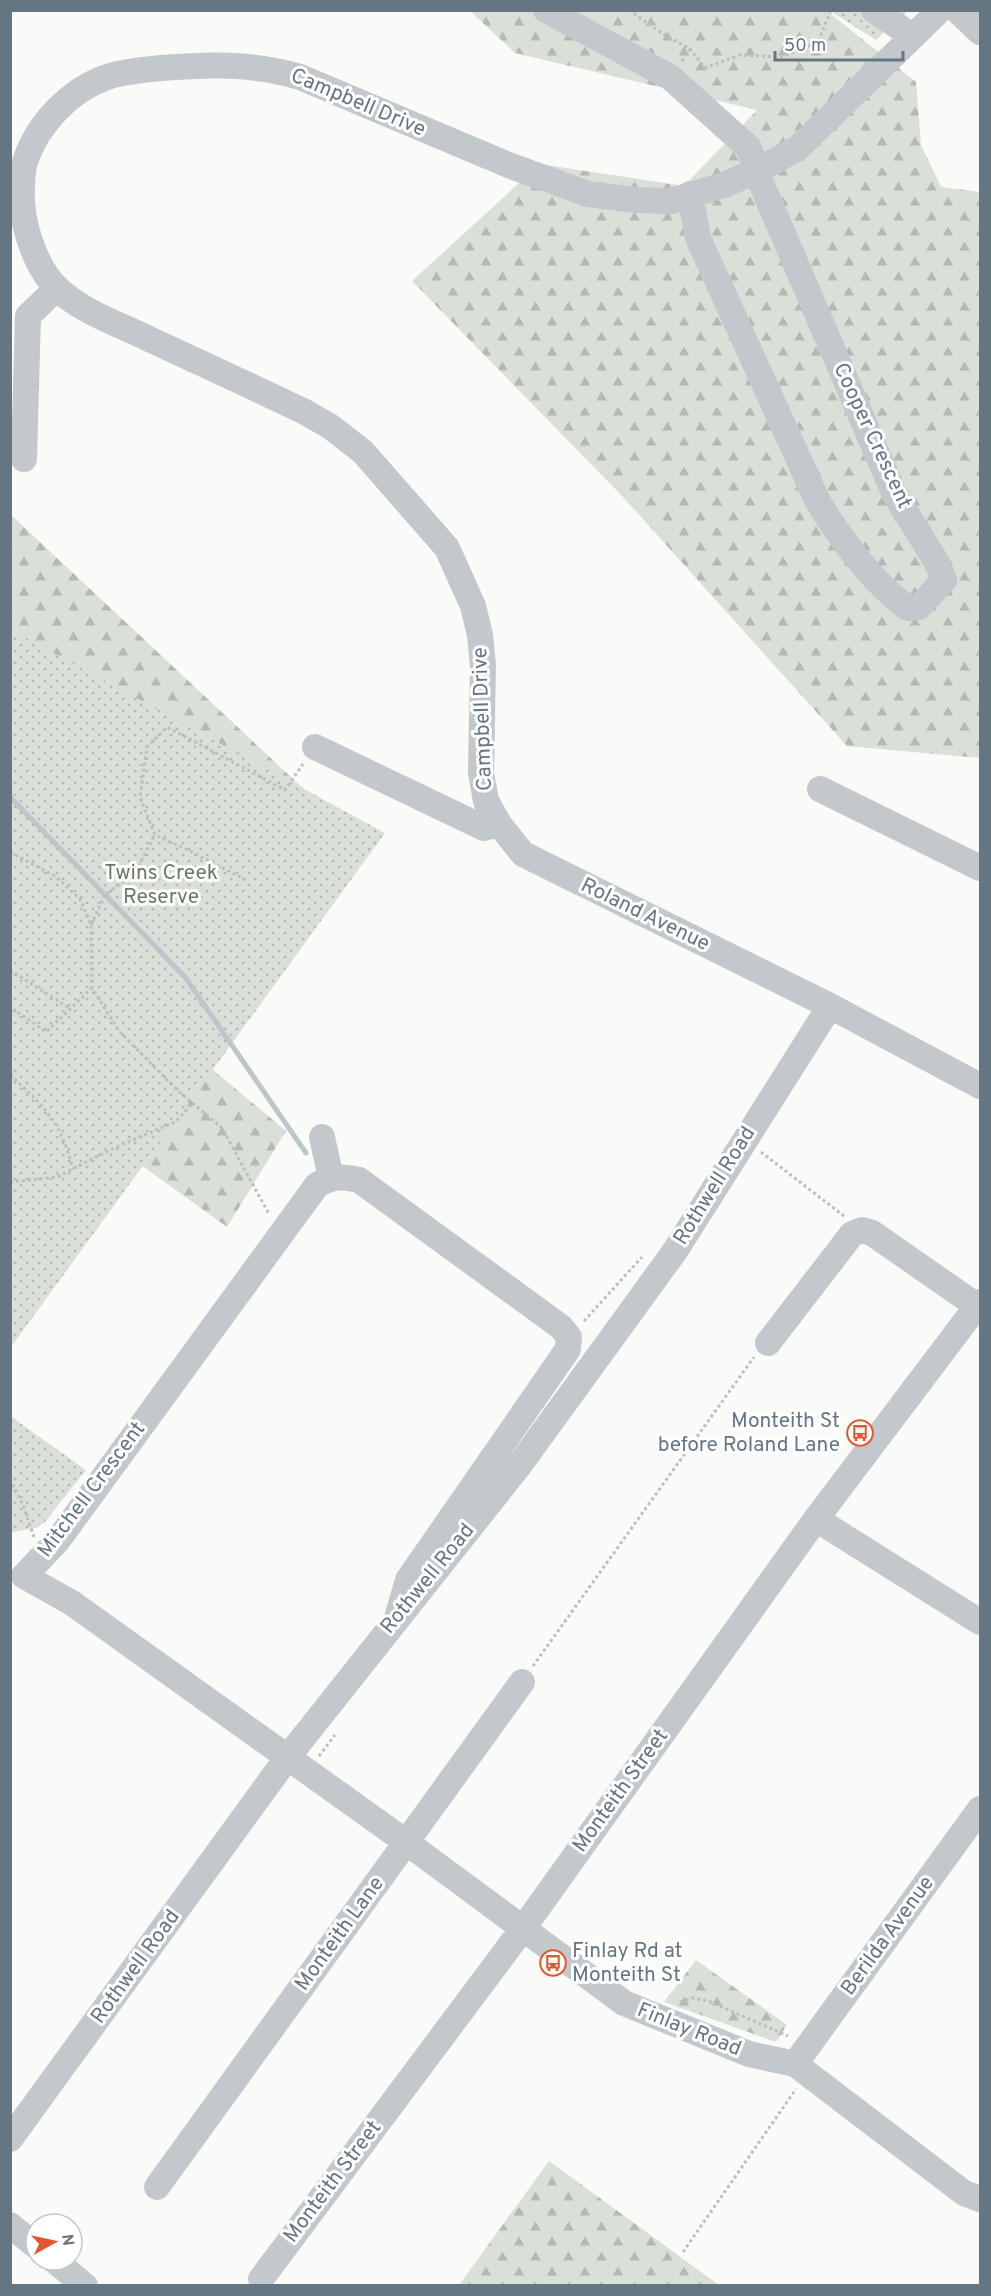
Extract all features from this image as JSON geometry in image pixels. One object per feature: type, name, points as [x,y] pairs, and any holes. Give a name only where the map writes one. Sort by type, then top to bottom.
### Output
[{"type":"street","points":[[546,10],[670,77],[749,148],[756,171]]},
{"type":"street","points":[[874,10],[912,36]]},
{"type":"street","name":"Campbell Drive","points":[[499,825],[486,801],[481,774],[483,666],[480,635],[472,606],[447,548],[363,452],[331,427],[305,412],[92,312],[57,288],[32,248],[23,222],[22,189],[25,162],[40,131],[58,108],[82,89],[108,76],[141,70],[206,65],[243,65],[275,69],[300,77],[511,166],[588,194],[635,200],[671,201],[724,185],[798,148],[940,10]]},
{"type":"street","points":[[957,10],[981,32]]},
{"type":"street","name":"Cooper Crescent","points":[[690,194],[698,238],[818,502],[840,538],[884,590],[907,608],[920,608],[944,580],[936,561],[894,493],[756,171]]},
{"type":"street","points":[[24,459],[28,316],[57,288]]},
{"type":"street","points":[[315,747],[484,828],[499,825]]},
{"type":"street","points":[[820,789],[981,868]]},
{"type":"street","name":"Roland Avenue","points":[[499,825],[523,854],[830,1006],[981,1086]]},
{"type":"street","name":"Rothwell Road","points":[[10,2139],[287,1758],[518,1467],[675,1251],[830,1006]]},
{"type":"street","points":[[322,1137],[331,1178],[346,1177],[359,1180],[561,1327],[569,1337],[568,1349],[408,1580],[397,1618]]},
{"type":"street","name":"Mitchell Crescent","points":[[287,1758],[72,1603],[24,1576],[58,1540],[317,1185],[331,1178]]},
{"type":"street","points":[[768,1343],[852,1234],[862,1230],[872,1233],[979,1304]]},
{"type":"street","name":"Monteith Street","points":[[261,2278],[524,1927],[816,1518],[979,1304]]},
{"type":"street","points":[[816,1518],[981,1622]]},
{"type":"street","name":"Monteith Lane","points":[[157,2187],[522,1682]]},
{"type":"street","name":"Finlay Road","points":[[287,1758],[524,1927],[624,2003],[749,2055],[800,2066],[964,2193],[981,2199]]},
{"type":"street","name":"Berilda Avenue","points":[[800,2066],[981,1809]]},
{"type":"street","points":[[10,2225],[24,2236]]},
{"type":"street","points":[[68,2272],[85,2286]]},
{"type":"path","points":[[630,10],[660,32],[690,49],[705,68],[740,55],[783,57],[818,42],[831,10]]},
{"type":"path","points":[[246,880],[188,849],[155,835],[140,797],[147,747],[167,727],[285,790],[315,747]]},
{"type":"path","points":[[91,925],[105,895],[135,873],[155,835]]},
{"type":"path","points":[[10,852],[55,876],[80,899],[91,925],[92,988],[119,1031],[222,1128],[280,1235]]},
{"type":"path","points":[[10,970],[69,1008]]},
{"type":"path","points":[[10,1017],[15,1010],[46,1032],[92,988]]},
{"type":"path","points":[[10,1075],[44,1107],[66,1143],[73,1169]]},
{"type":"path","points":[[10,1182],[57,1178],[116,1147],[176,1122],[193,1103]]},
{"type":"path","points":[[744,1139],[862,1230]]},
{"type":"path","points":[[569,1337],[645,1255]]},
{"type":"path","points":[[522,1682],[754,1358],[768,1343]]},
{"type":"path","points":[[10,1479],[23,1505],[41,1559]]},
{"type":"path","points":[[660,2018],[678,2002],[692,1998],[708,2001],[786,2035],[800,2066],[683,2252]]},
{"type":"green space","points":[[470,11],[827,11],[916,82],[921,145],[941,187],[980,192],[980,758],[847,746],[624,498],[412,281],[540,164],[684,186],[757,110],[515,53]]},
{"type":"green space","points":[[830,11],[908,11],[876,40]]},
{"type":"green space","name":"Twins Creek Reserve","points":[[11,515],[354,836],[194,1054],[286,1131],[227,1227],[123,1152],[11,1305]]},
{"type":"green space","name":"Twins Creek Reserve","points":[[11,630],[385,833],[11,1347]]},
{"type":"green space","points":[[10,1416],[86,1470],[44,1523],[36,1528],[12,1532],[10,1531]]},
{"type":"green space","points":[[696,1960],[787,2025],[776,2042],[664,2002]]},
{"type":"green space","points":[[549,2161],[719,2285],[459,2285]]},
{"type":"waterway","points":[[10,797],[185,977],[306,1153]]},
{"type":"place","name":"Monteith St before Roland Lane","points":[[860,1433]]},
{"type":"place","name":"Finlay Rd at Monteith St","points":[[553,1963]]}]
